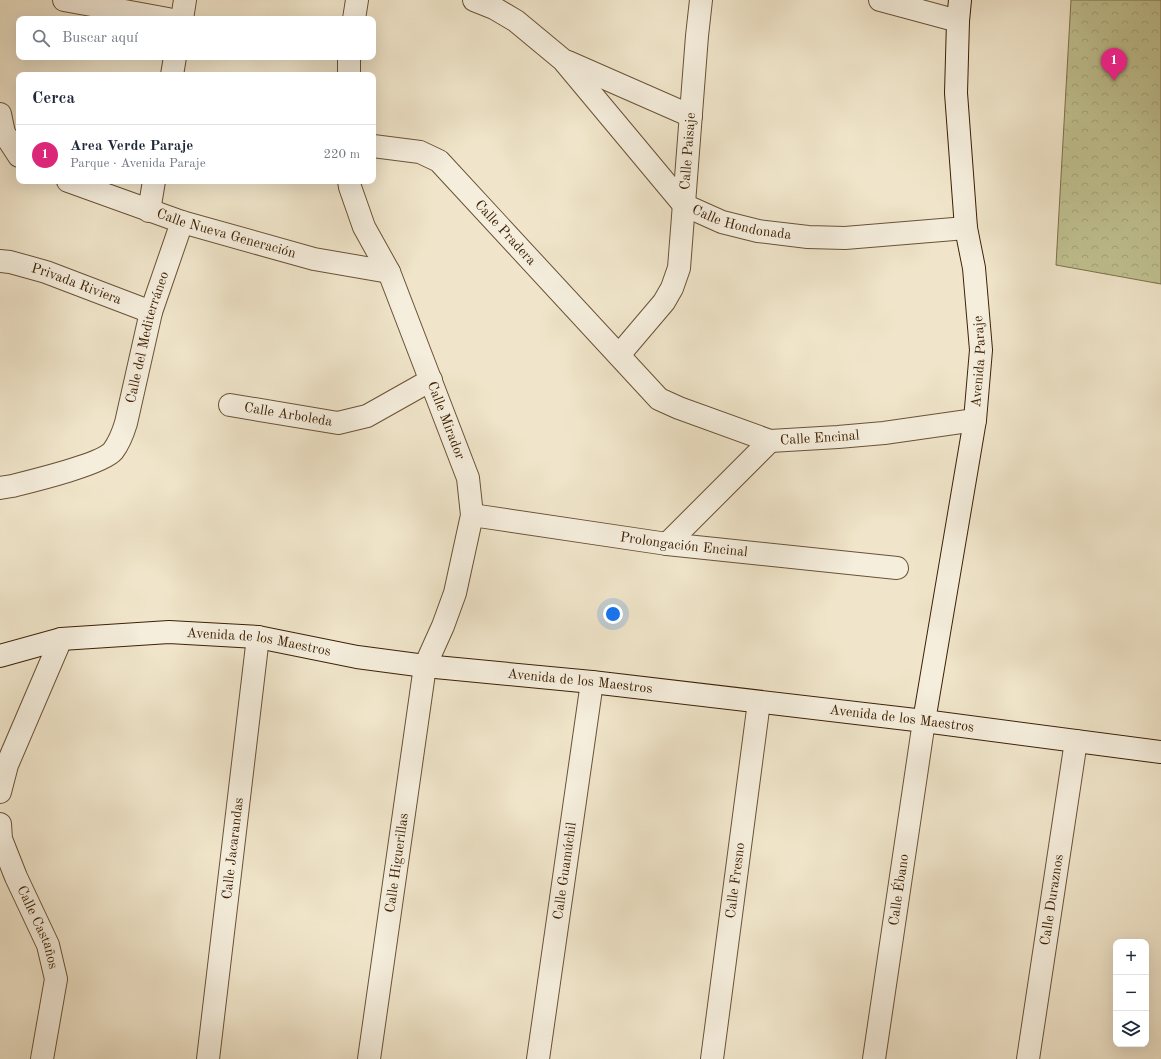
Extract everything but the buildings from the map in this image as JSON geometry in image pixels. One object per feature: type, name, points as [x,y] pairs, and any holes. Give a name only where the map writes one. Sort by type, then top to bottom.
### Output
[{"type":"street","points":[[64,0],[152,16]]},
{"type":"street","points":[[182,16],[185,0]]},
{"type":"street","points":[[354,16],[357,0]]},
{"type":"street","name":"Calle Hondonada","points":[[474,0],[494,8],[516,21],[563,60],[684,205],[722,222],[758,231],[808,237],[845,238],[966,228]]},
{"type":"street","name":"Calle Paisaje","points":[[618,355],[664,302],[672,288],[679,268],[701,0]]},
{"type":"street","points":[[880,0],[959,10]]},
{"type":"street","name":"Avenida Paraje","points":[[924,721],[975,420],[981,350],[974,268],[966,228],[956,93],[959,10]]},
{"type":"street","points":[[173,72],[175,60]]},
{"type":"street","points":[[349,60],[349,72]]},
{"type":"street","name":"Calle Hondonada","points":[[563,60],[691,116]]},
{"type":"street","points":[[0,114],[4,133],[16,151]]},
{"type":"street","name":"Calle Pradera","points":[[376,146],[420,152],[439,161],[618,355]]},
{"type":"street","name":"Calle Nueva Generación","points":[[76,184],[182,222],[314,259],[389,272]]},
{"type":"street","points":[[149,211],[154,184]]},
{"type":"street","name":"Calle Mirador","points":[[350,184],[364,227],[389,272],[468,478],[472,515],[455,593],[444,626],[425,666]]},
{"type":"street","name":"Calle del Mediterráneo","points":[[0,488],[89,464],[106,457],[112,451],[120,438],[126,423],[151,312],[182,222]]},
{"type":"street","name":"Privada Riviera","points":[[0,261],[10,262],[46,272],[151,312]]},
{"type":"street","name":"Calle Encinal","points":[[618,355],[658,399],[770,441],[884,433],[975,420]]},
{"type":"street","name":"Calle Arboleda","points":[[230,406],[338,423],[367,416],[431,380]]},
{"type":"street","points":[[668,544],[770,441]]},
{"type":"street","name":"Prolongación Encinal","points":[[472,515],[668,544],[897,568]]},
{"type":"street","name":"Avenida de los Maestros","points":[[0,656],[61,639],[169,632],[258,637],[357,657],[425,666],[592,682],[924,721],[1161,752]]},
{"type":"street","name":"Calle Jacarandas","points":[[208,1059],[258,637]]},
{"type":"street","points":[[0,792],[7,765],[61,639]]},
{"type":"street","name":"Calle Higuerillas","points":[[369,1059],[425,666]]},
{"type":"street","name":"Calle Guamúchil","points":[[538,1059],[592,682]]},
{"type":"street","name":"Calle Fresno","points":[[712,1059],[759,702]]},
{"type":"street","name":"Calle Ébano","points":[[874,1059],[924,721]]},
{"type":"street","name":"Calle Duraznos","points":[[1028,1059],[1076,741]]},
{"type":"street","name":"Calle Castaños","points":[[0,824],[1,838],[16,877],[48,945],[56,979],[42,1059]]},
{"type":"green space","points":[[1071,0],[1161,0],[1161,284],[1056,265]]},
{"type":"place","name":"Area Verde Paraje","points":[[1114,81]]}]
